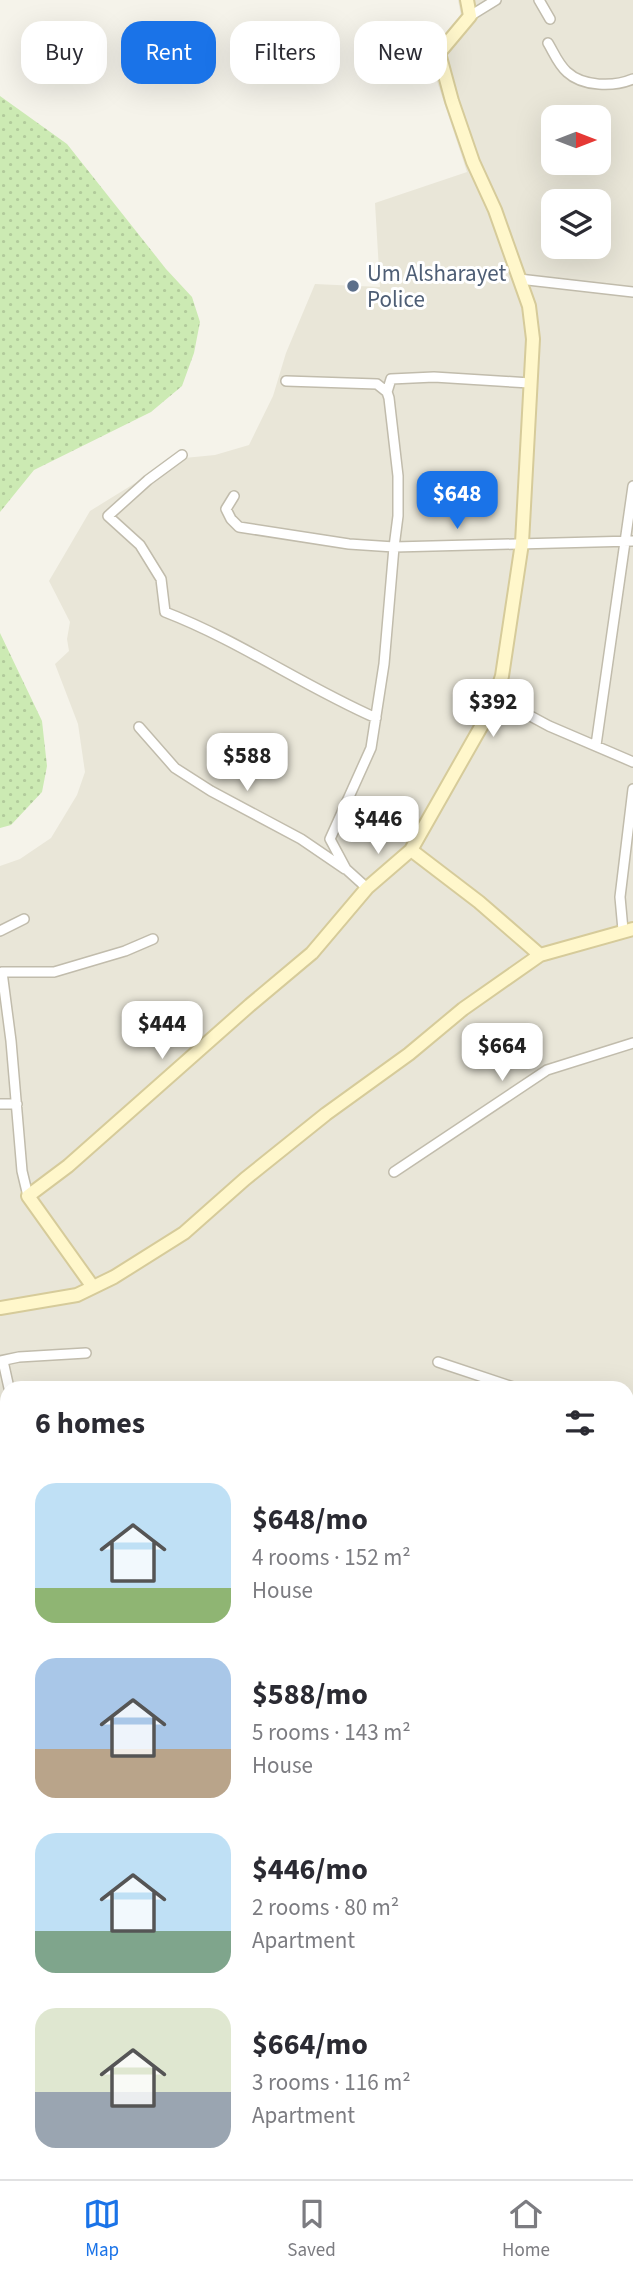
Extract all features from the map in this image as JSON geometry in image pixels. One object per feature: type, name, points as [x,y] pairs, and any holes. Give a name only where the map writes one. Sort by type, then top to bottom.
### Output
[{"type":"street","points":[[467,0],[470,16]]},
{"type":"street","points":[[28,1196],[68,1166],[312,953],[367,888],[411,850],[495,697],[502,676],[522,543],[533,339],[529,306],[495,210],[473,163],[439,53],[470,16],[496,0]]},
{"type":"street","points":[[539,0],[550,19]]},
{"type":"street","points":[[548,43],[569,75],[587,83],[612,84],[633,79]]},
{"type":"street","points":[[519,279],[633,292]]},
{"type":"street","points":[[387,392],[391,379],[434,377],[530,383]]},
{"type":"street","points":[[286,381],[372,383],[382,386],[387,392],[391,411],[398,476],[398,516],[384,664],[371,748],[330,839],[346,870]]},
{"type":"street","points":[[182,455],[148,480],[108,516],[140,545],[162,579],[165,612],[205,628],[328,697],[376,718]]},
{"type":"street","points":[[596,745],[629,541],[633,486]]},
{"type":"street","points":[[234,496],[226,509],[230,519],[239,527],[349,544],[447,547],[629,541]]},
{"type":"street","points":[[495,697],[549,726],[633,762]]},
{"type":"street","points":[[139,727],[175,768],[211,791],[301,839],[367,888]]},
{"type":"street","points":[[0,1308],[77,1294],[114,1277],[184,1233],[245,1179],[326,1114],[409,1054],[463,1009],[540,955],[628,929],[620,897],[633,789]]},
{"type":"street","points":[[411,850],[479,902],[540,955]]},
{"type":"street","points":[[0,931],[24,919]]},
{"type":"street","points":[[93,1287],[28,1196],[22,1171],[1,969],[54,972],[125,951],[153,939]]},
{"type":"street","points":[[394,1172],[547,1070],[633,1043]]},
{"type":"street","points":[[0,1104],[17,1104]]},
{"type":"street","points":[[7,1381],[1,1361],[19,1357],[86,1353]]},
{"type":"street","points":[[438,1362],[495,1381]]},
{"type":"shaded area","points":[[458,0],[633,0],[633,1381],[0,1381],[0,866],[20,859],[51,838],[77,795],[85,772],[78,724],[55,664],[69,651],[67,639],[70,622],[49,581],[90,511],[174,459],[215,455],[249,445],[273,396],[286,353],[315,284],[380,287],[375,203],[467,172],[438,84],[447,84],[447,36],[462,21]]},
{"type":"green space","points":[[0,96],[67,144],[166,269],[192,297],[200,322],[194,353],[182,386],[151,412],[34,470],[0,512]]},
{"type":"green space","points":[[0,633],[42,721],[47,766],[42,792],[11,825],[0,828]]},
{"type":"place","name":"Um Alsharayet Police","points":[[353,286]]}]
